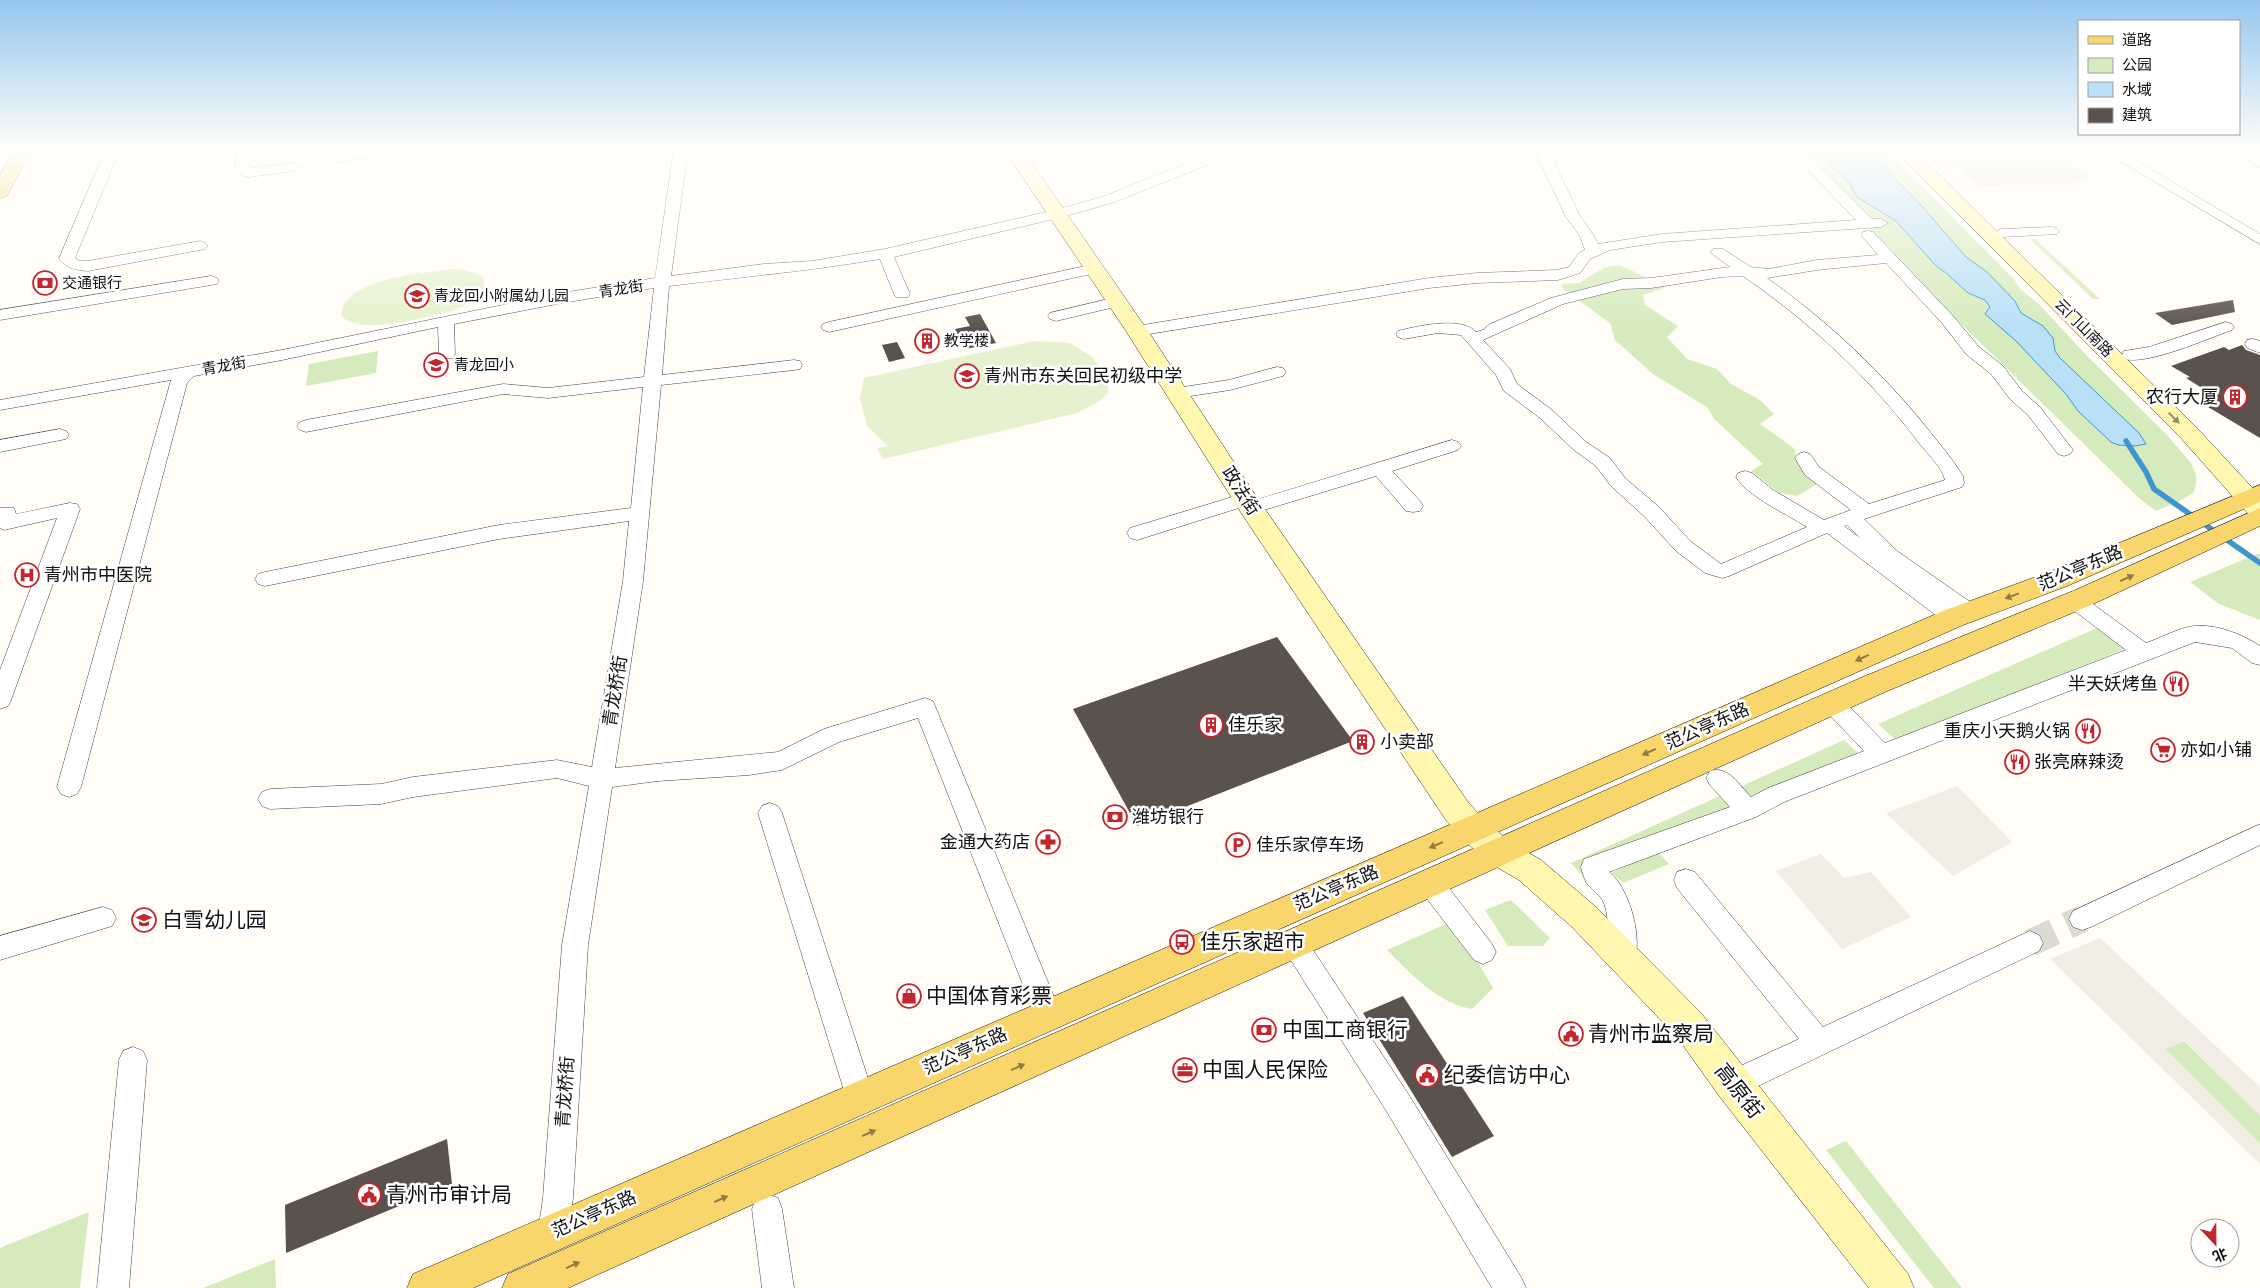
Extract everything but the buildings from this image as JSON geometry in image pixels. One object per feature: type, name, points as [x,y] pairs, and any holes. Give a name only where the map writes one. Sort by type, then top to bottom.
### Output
[{"type":"main road","name":"范公亭东路","points":[[427,1288],[1961,614],[2071,593],[2202,516],[2258,501]]},
{"type":"main road","name":"范公亭东路","points":[[526,1287],[1832,703],[2071,593],[2226,533],[2258,501]]},
{"type":"main road","points":[[2226,533],[2246,535],[2260,539]]},
{"type":"street","points":[[88,209],[67,259],[75,265],[88,266],[200,246]]},
{"type":"street","name":"青龙桥街","points":[[554,1232],[558,1198],[575,945],[633,581],[662,282],[672,209]]},
{"type":"street","name":"政法街","points":[[1055,209],[1137,331],[1248,503],[1453,805],[1473,829],[1499,852]]},
{"type":"street","name":"青龙街","points":[[0,406],[188,372],[562,298],[662,282],[812,266],[885,254],[1075,209]]},
{"type":"street","points":[[1569,209],[1593,251]]},
{"type":"street","points":[[1854,209],[1872,227],[1972,350],[1997,370],[2016,395],[2034,411],[2064,450]]},
{"type":"street","name":"云门山南路","points":[[1970,209],[2130,355],[2230,452],[2258,501]]},
{"type":"street","name":"云门山南路","points":[[1974,209],[2188,432],[2258,501]]},
{"type":"street","points":[[2208,209],[2260,240]]},
{"type":"street","points":[[1137,331],[1429,283],[1477,278],[1558,275],[1575,270],[1584,256],[1606,246],[1662,238],[1872,227]]},
{"type":"street","points":[[1996,233],[2052,231]]},
{"type":"street","points":[[1404,334],[1438,328],[1466,331],[1504,373],[1510,387],[1546,414],[1580,446],[1603,462],[1618,482],[1652,512],[1683,546],[1712,568],[1722,571],[1826,527],[1955,483],[1954,476],[1912,421],[1858,361],[1793,306],[1747,271],[1718,252]]},
{"type":"street","points":[[885,254],[902,294]]},
{"type":"street","points":[[1474,338],[1489,334],[1496,327],[1557,301],[1623,284],[1652,283],[1722,272],[1747,271],[1769,274],[1817,265],[1890,258]]},
{"type":"street","points":[[829,327],[1095,269]]},
{"type":"street","points":[[0,315],[211,281]]},
{"type":"street","points":[[1056,316],[1117,302]]},
{"type":"street","points":[[446,322],[447,354]]},
{"type":"street","points":[[2130,355],[2152,352],[2226,327]]},
{"type":"street","points":[[306,426],[503,389],[548,393],[794,365]]},
{"type":"street","points":[[69,787],[179,382],[188,372]]},
{"type":"street","points":[[1177,393],[1230,385],[1276,372]]},
{"type":"street","points":[[0,446],[60,435]]},
{"type":"street","points":[[1137,533],[1379,468],[1452,446]]},
{"type":"street","points":[[1804,458],[1812,470],[1859,515],[1890,556],[1961,614]]},
{"type":"street","points":[[1379,468],[1413,506]]},
{"type":"street","points":[[1744,478],[1752,481],[1764,493],[1826,527],[1961,614]]},
{"type":"street","points":[[0,514],[7,513],[4,523],[70,509],[2,692]]},
{"type":"street","points":[[265,579],[499,532],[640,513]]},
{"type":"street","points":[[2071,593],[2144,652]]},
{"type":"street","points":[[1624,957],[1621,926],[1614,893],[1607,882],[1596,876],[1593,868],[1748,810],[1776,795],[2194,634],[2238,642],[2260,657]]},
{"type":"street","points":[[1832,703],[1881,754]]},
{"type":"street","points":[[270,799],[381,794],[413,787],[557,769],[601,779],[658,772],[749,766],[782,761],[832,734],[925,707],[1048,1014]]},
{"type":"street","points":[[1718,778],[1748,810]]},
{"type":"street","points":[[770,813],[860,1098]]},
{"type":"street","points":[[2082,918],[2258,835]]},
{"type":"street","name":"高原街","points":[[1499,852],[1523,865],[1584,917],[1689,1025],[1733,1084],[1894,1288]]},
{"type":"street","points":[[1686,880],[1819,1043]]},
{"type":"street","points":[[1430,882],[1483,952]]},
{"type":"street","points":[[0,948],[103,918]]},
{"type":"street","points":[[1294,943],[1397,1102],[1510,1288]]},
{"type":"street","points":[[1733,1084],[2030,943]]},
{"type":"street","points":[[113,1288],[133,1060]]},
{"type":"street","points":[[767,1208],[778,1288]]},
{"type":"street","points":[[526,1287],[554,1232]]},
{"type":"green space","points":[[1854,209],[1945,209],[2014,279],[2020,289],[2039,304],[2086,355],[2165,433],[2191,463],[2196,475],[2194,492],[2180,501],[2156,511],[2139,498],[1897,261],[1893,251],[1869,229],[1868,224]]},
{"type":"green space","points":[[2030,239],[2035,239],[2100,299],[2093,299]]},
{"type":"green space","points":[[1620,265],[1666,287],[1643,295],[1645,305],[1678,326],[1667,337],[1687,359],[1717,369],[1731,384],[1760,400],[1774,414],[1760,424],[1795,449],[1796,460],[1817,484],[1797,496],[1779,493],[1751,471],[1763,464],[1714,419],[1707,407],[1653,374],[1615,340],[1610,323],[1563,289],[1562,284],[1579,283],[1605,267]]},
{"type":"green space","name":"青龙回小附属幼儿园","points":[[459,269],[483,277],[484,284],[480,295],[458,309],[410,321],[377,325],[362,325],[350,322],[341,315],[345,303],[356,293],[370,286],[404,276]]},
{"type":"green space","points":[[1034,341],[1070,343],[1092,357],[1108,378],[1108,393],[1101,400],[1077,413],[883,459],[877,448],[888,446],[867,426],[860,399],[864,378]]},
{"type":"green space","points":[[378,351],[376,373],[306,386],[309,364]]},
{"type":"green space","points":[[2260,554],[2260,620],[2219,604],[2190,582]]},
{"type":"green space","points":[[2106,624],[2132,646],[1897,741],[1878,724]]},
{"type":"green space","points":[[1844,740],[1859,754],[1584,867],[1600,896],[1571,863]]},
{"type":"green space","points":[[1658,852],[1669,864],[1623,883],[1611,873]]},
{"type":"green space","points":[[1511,900],[1550,938],[1543,946],[1508,946],[1485,910]]},
{"type":"green space","points":[[1446,924],[1476,959],[1493,988],[1472,1009],[1447,1001],[1436,994],[1415,978],[1387,950]]},
{"type":"green space","points":[[2184,1041],[2260,1115],[2260,1144],[2165,1049]]},
{"type":"green space","points":[[1846,1141],[1962,1288],[1934,1288],[1826,1150]]},
{"type":"green space","points":[[89,1212],[80,1288],[0,1288],[0,1248]]},
{"type":"green space","points":[[275,1259],[276,1288],[203,1288]]},
{"type":"shaded area","points":[[1957,786],[2012,842],[1953,876],[1886,813]]},
{"type":"shaded area","points":[[1821,854],[1844,878],[1871,872],[1911,917],[1842,949],[1776,871]]},
{"type":"shaded area","points":[[2100,938],[2260,1087],[2260,1115],[2185,1041],[2165,1049],[2260,1144],[2260,1164],[2050,959]]},
{"type":"water","points":[[1877,209],[1924,209],[1966,257],[1987,272],[2015,301],[2021,313],[2043,326],[2053,338],[2055,351],[2060,358],[2139,433],[2146,444],[2135,446],[2118,445],[2111,442],[2078,411],[2066,394],[2016,341],[1985,314],[1990,307],[1985,300],[1968,293],[1936,266],[1896,221]]},
{"type":"waterway","points":[[2126,441],[2146,472],[2154,489],[2260,563]]},
{"type":"tunnel","points":[[2030,943],[2082,919]]},
{"type":"place","name":"交通银行","points":[[45,283]]},
{"type":"place","name":"青龙回小附属幼儿园","points":[[417,296]]},
{"type":"place","name":"教学楼","points":[[927,341]]},
{"type":"place","name":"青龙回小","points":[[436,365]]},
{"type":"place","name":"青州市东关回民初级中学","points":[[967,376]]},
{"type":"place","name":"农行大厦","points":[[2235,397]]},
{"type":"place","name":"青州市中医院","points":[[27,575]]},
{"type":"place","name":"半天妖烤鱼","points":[[2176,684]]},
{"type":"place","name":"佳乐家","points":[[1211,725]]},
{"type":"place","name":"重庆小天鹅火锅","points":[[2088,731]]},
{"type":"place","name":"小卖部","points":[[1362,742]]},
{"type":"place","name":"亦如小铺","points":[[2163,750]]},
{"type":"place","name":"张亮麻辣烫","points":[[2017,762]]},
{"type":"place","name":"潍坊银行","points":[[1115,817]]},
{"type":"place","name":"金通大药店","points":[[1048,842]]},
{"type":"place","name":"佳乐家停车场","points":[[1238,845]]},
{"type":"place","name":"白雪幼儿园","points":[[144,920]]},
{"type":"place","name":"佳乐家超市","points":[[1182,942]]},
{"type":"place","name":"中国体育彩票","points":[[909,996]]},
{"type":"place","name":"中国工商银行","points":[[1264,1030]]},
{"type":"place","name":"青州市监察局","points":[[1571,1034]]},
{"type":"place","name":"中国人民保险","points":[[1185,1070]]},
{"type":"place","name":"纪委信访中心","points":[[1427,1075]]},
{"type":"place","name":"青州市审计局","points":[[369,1195]]}]
